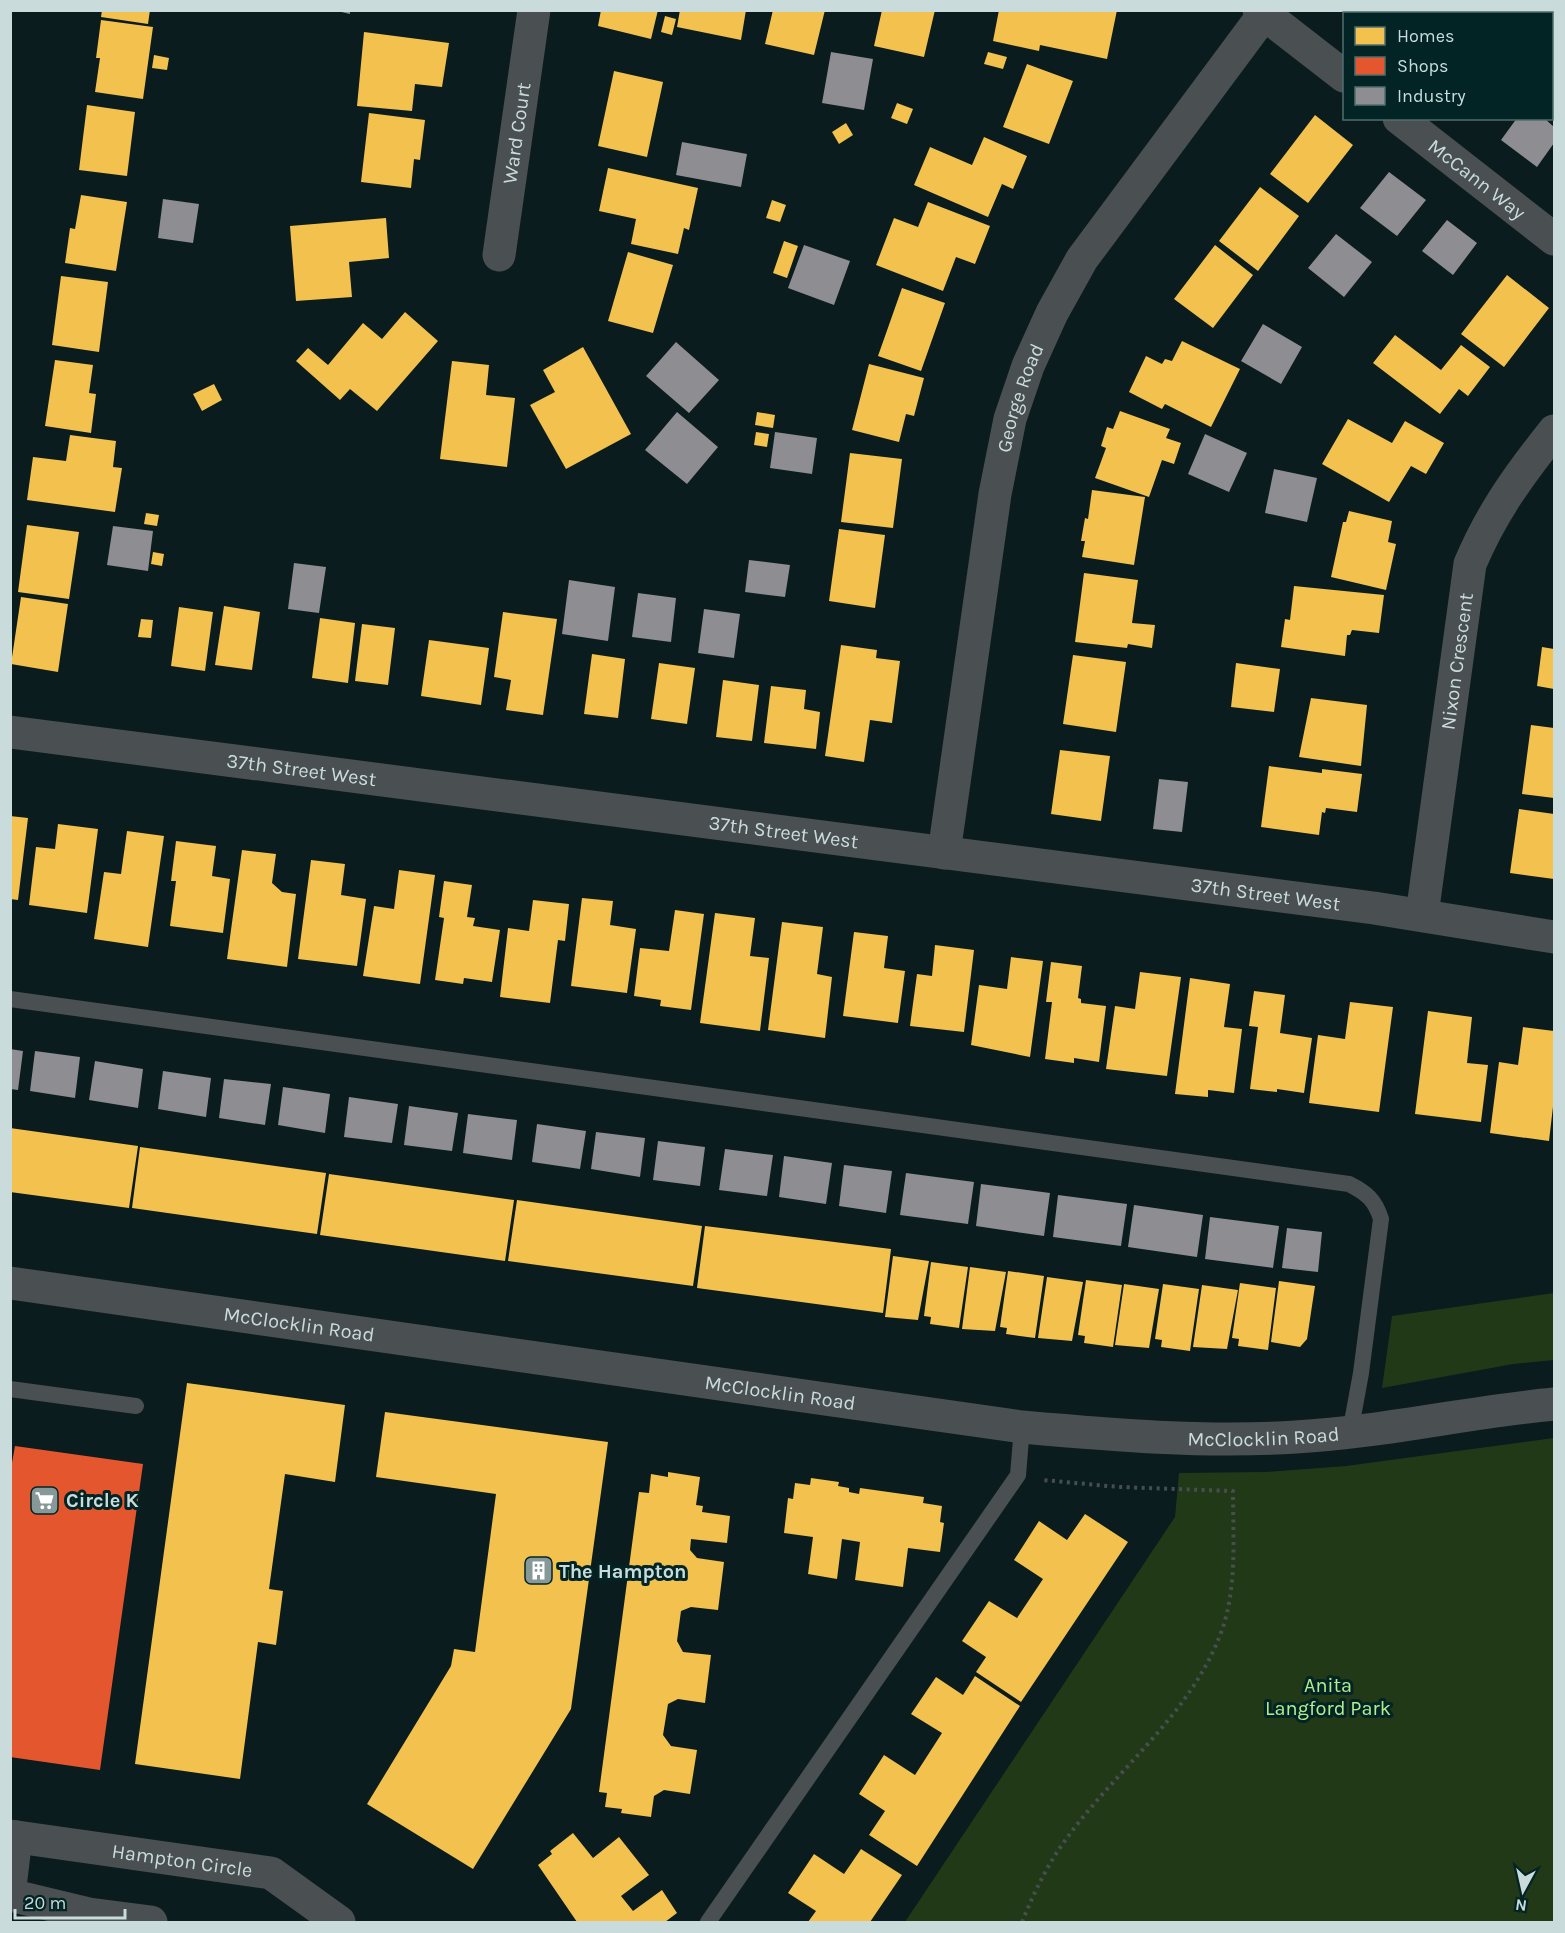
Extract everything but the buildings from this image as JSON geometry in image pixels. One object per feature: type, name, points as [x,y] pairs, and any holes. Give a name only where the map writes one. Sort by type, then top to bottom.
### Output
[{"type":"street","name":"Ward Court","points":[[499,255],[534,10]]},
{"type":"street","points":[[1263,12],[1343,75]]},
{"type":"street","name":"George Road","points":[[944,853],[995,494],[1010,419],[1028,366],[1052,313],[1082,259],[1263,12]]},
{"type":"street","name":"McCann Way","points":[[1402,120],[1554,239]]},
{"type":"street","name":"Nixon Crescent","points":[[1422,915],[1470,564],[1486,527],[1510,487],[1554,431]]},
{"type":"street","name":"37th Street West","points":[[10,732],[1422,915],[1554,937]]},
{"type":"street","name":"McClocklin Road","points":[[10,1283],[1022,1427],[1134,1436],[1223,1439],[1350,1433],[1554,1404]]},
{"type":"street","points":[[10,1887],[13,1837]]},
{"type":"street","name":"Hampton Circle","points":[[13,1837],[271,1873],[339,1923]]},
{"type":"street","points":[[10,1895],[89,1914],[151,1923]]},
{"type":"lane","points":[[10,999],[1349,1184],[1366,1192],[1376,1204],[1381,1219],[1361,1373],[1350,1433]]},
{"type":"lane","points":[[10,1389],[136,1406]]},
{"type":"lane","points":[[708,1923],[1018,1475],[1022,1427]]},
{"type":"path","points":[[1018,1475],[1057,1483],[1233,1491],[1230,1599],[1223,1627],[1206,1666],[1187,1698],[1055,1856],[1034,1893],[1022,1923]]},
{"type":"green space","points":[[1554,1293],[1554,1360],[1513,1364],[1382,1388],[1392,1316]]},
{"type":"green space","name":"Anita Langford Park","points":[[1554,1438],[1554,1922],[905,1922],[1175,1517],[1179,1473],[1265,1472],[1346,1466]]},
{"type":"place","name":"Circle K","points":[[45,1500]]},
{"type":"place","name":"The Hampton","points":[[538,1571]]}]
